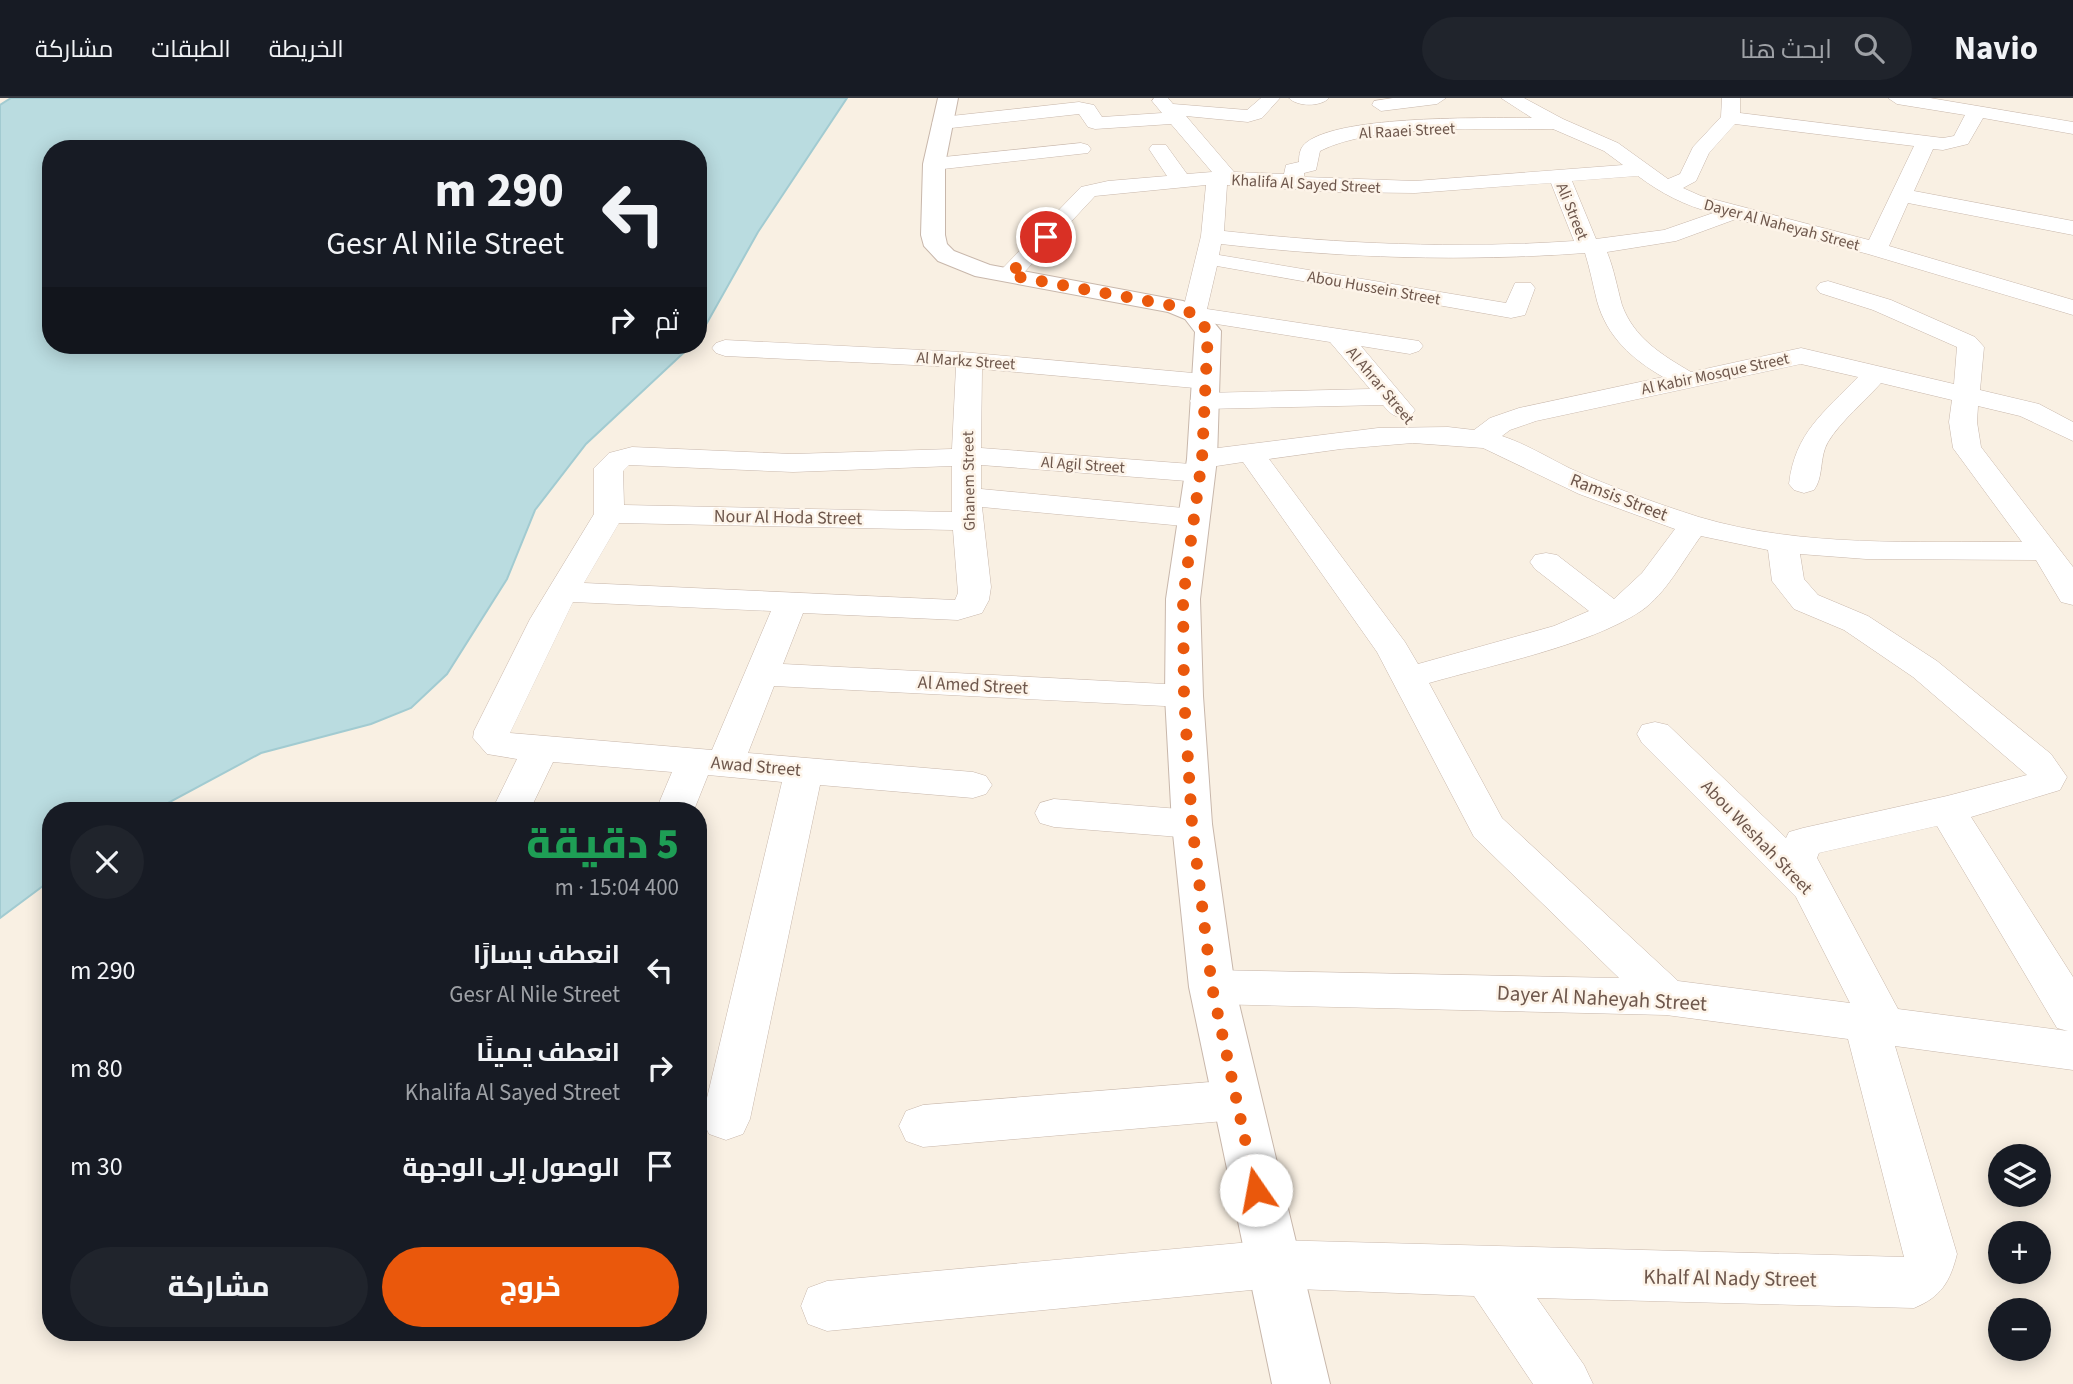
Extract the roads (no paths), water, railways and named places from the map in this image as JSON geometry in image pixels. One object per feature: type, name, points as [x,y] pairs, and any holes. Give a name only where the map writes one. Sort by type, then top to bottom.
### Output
[{"type":"street","points":[[945,120],[1079,108],[1087,109],[1094,120],[1173,114],[1248,116],[1255,114],[1271,98]]},
{"type":"street","points":[[1298,98],[1320,98]]},
{"type":"street","points":[[1381,105],[1437,98]]},
{"type":"street","name":"Dayer Al Naheyah Street","points":[[1510,98],[1556,123],[1611,147],[1664,186],[1693,201],[1877,249],[2073,308]]},
{"type":"street","points":[[1897,98],[2073,128]]},
{"type":"street","points":[[1664,186],[1689,177],[1700,151],[1731,108],[1943,144],[1961,140],[1976,113]]},
{"type":"street","points":[[1136,134],[1173,114]]},
{"type":"street","points":[[1173,114],[1223,178],[1194,314]]},
{"type":"street","points":[[945,120],[1065,125]]},
{"type":"street","points":[[945,120],[1082,149]]},
{"type":"street","points":[[945,120],[933,235],[936,246],[946,256],[962,264],[1162,303],[1194,314],[1410,346]]},
{"type":"street","name":"Al Raaei Street","points":[[1295,182],[1293,169],[1309,166],[1309,152],[1314,146],[1336,136],[1388,130],[1556,123]]},
{"type":"street","points":[[1877,249],[1926,142]]},
{"type":"street","points":[[1159,149],[1181,181]]},
{"type":"street","name":"Khalifa Al Sayed Street","points":[[1009,275],[1088,191],[1108,187],[1223,178],[1335,186],[1415,187],[1640,170]]},
{"type":"street","name":"Ali Street","points":[[1559,176],[1590,247],[1605,274],[1610,304],[1624,336],[1647,358],[1685,379]]},
{"type":"street","points":[[1900,195],[2073,228]]},
{"type":"street","points":[[1210,247],[1325,250],[1416,244],[1512,253],[1590,247],[1681,233],[1732,213]]},
{"type":"street","name":"Abou Hussein Street","points":[[1210,247],[1511,311],[1516,310],[1522,288]]},
{"type":"street","points":[[1828,288],[1882,305],[1966,342],[1970,347],[1963,422],[1967,448],[2057,567],[2073,595]]},
{"type":"street","points":[[1194,314],[1208,331],[1201,466],[1183,599],[1184,696],[1192,824],[1212,987],[1301,1384]]},
{"type":"street","name":"Al Ahrar Street","points":[[1338,335],[1423,435]]},
{"type":"street","name":"Al Markz Street","points":[[725,348],[962,359],[1205,391],[1390,397]]},
{"type":"street","name":"Al Kabir Mosque Street","points":[[1480,439],[1514,418],[1801,356],[2029,410],[2073,433]]},
{"type":"street","points":[[1640,389],[1615,367],[1647,358]]},
{"type":"street","name":"Ghanem Street","points":[[791,602],[958,610],[970,606],[976,594],[967,509],[966,455],[970,366]]},
{"type":"street","points":[[1804,484],[1806,462],[1815,439],[1876,373]]},
{"type":"street","name":"Ramsis Street","points":[[1201,466],[1251,454],[1423,435],[1480,439],[1494,442],[1557,473],[1633,504],[1693,525],[2043,551]]},
{"type":"street","points":[[1251,454],[1393,650],[1488,827],[1666,997]]},
{"type":"street","name":"Al Agil Street","points":[[609,514],[608,468],[626,456],[793,463],[939,460],[966,455],[1201,466]]},
{"type":"street","name":"Nour Al Hoda Street","points":[[609,514],[967,509],[1194,518]]},
{"type":"street","points":[[609,514],[563,592],[791,602],[762,674],[710,763],[681,802]]},
{"type":"street","points":[[1408,678],[1566,633],[1631,603],[1653,580],[1693,525]]},
{"type":"street","points":[[1802,535],[1788,581],[1807,602],[1856,623],[1924,669],[2038,763],[2048,776],[2047,781],[2033,787],[1947,810],[1803,842],[1797,858],[1811,887]]},
{"type":"street","points":[[1546,562],[1612,613]]},
{"type":"street","name":"Awad Street","points":[[563,592],[492,731],[491,738],[500,745],[973,785]]},
{"type":"street","name":"Al Amed Street","points":[[762,674],[1184,696]]},
{"type":"street","name":"Abou Weshah Street","points":[[1655,734],[1811,887],[1875,1024]]},
{"type":"street","points":[[515,802],[540,749]]},
{"type":"street","points":[[726,1119],[804,770]]},
{"type":"street","points":[[1947,810],[2073,1015]]},
{"type":"street","points":[[1054,813],[1192,824]]},
{"type":"street","name":"Dayer Al Naheyah Street","points":[[1212,987],[1666,997],[2073,1051]]},
{"type":"street","name":"Khalf Al Nady Street","points":[[827,1306],[1272,1264],[1914,1283],[1927,1271],[1931,1254],[1875,1024]]},
{"type":"street","points":[[923,1126],[1236,1100]]},
{"type":"street","points":[[1488,1272],[1565,1384]]},
{"type":"water","points":[[11,98],[847,98],[758,232],[707,323],[707,140],[42,140],[42,354],[682,354],[586,444],[535,510],[507,579],[447,674],[411,708],[371,724],[261,753],[170,802],[42,802],[42,887],[0,918],[0,105]]}]
